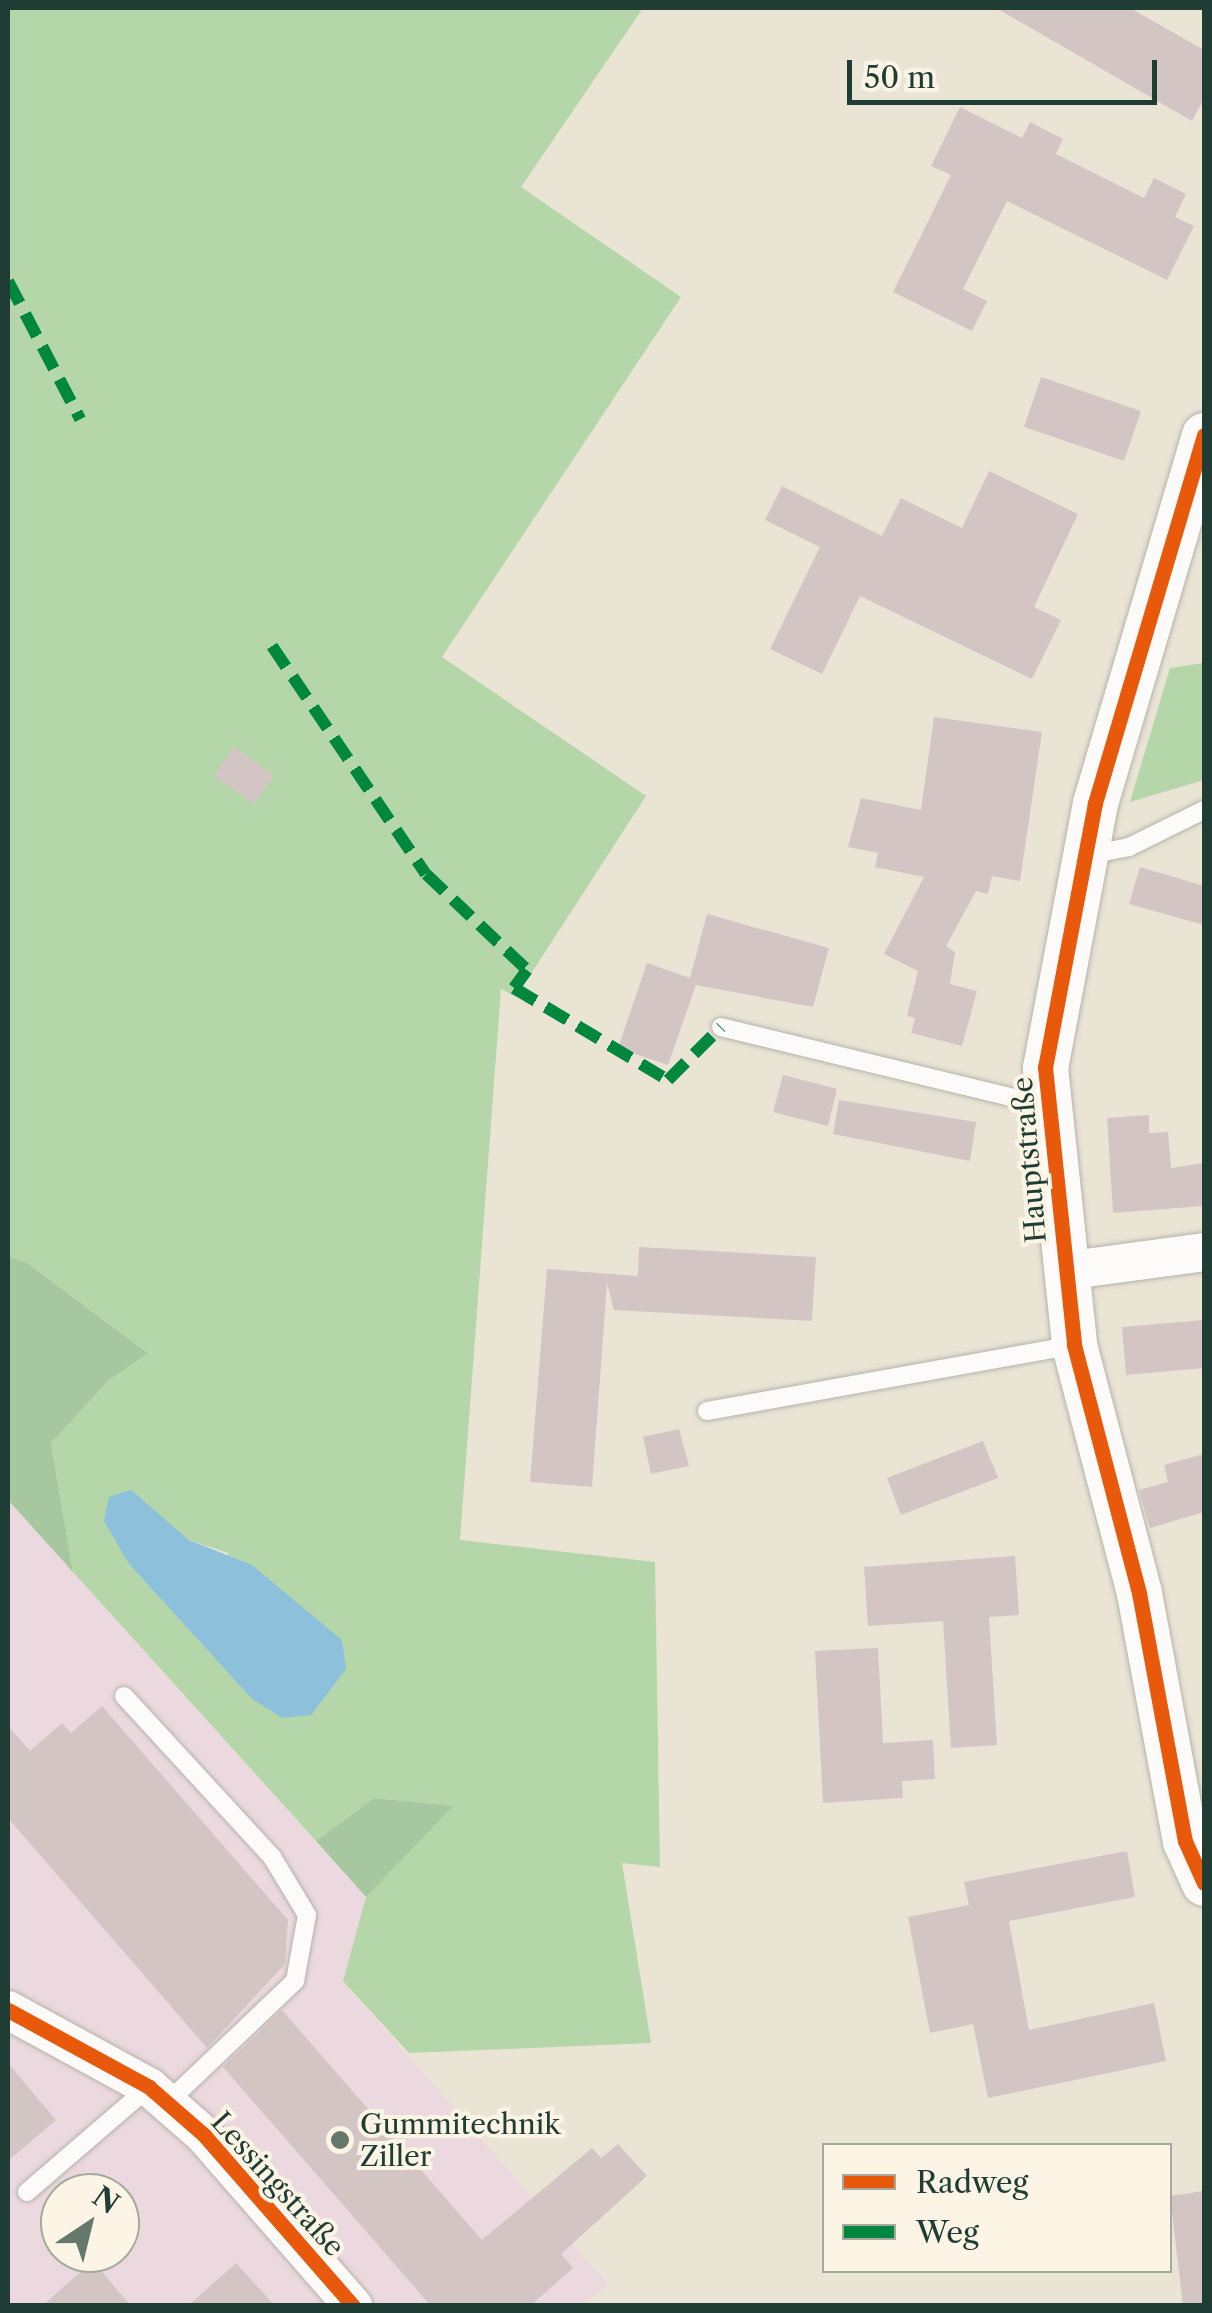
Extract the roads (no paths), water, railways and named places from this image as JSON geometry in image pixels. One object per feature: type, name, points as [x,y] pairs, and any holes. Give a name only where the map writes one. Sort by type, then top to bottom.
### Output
[{"type":"street","name":"Hauptstraße","points":[[1204,435],[1085,856],[1044,1067],[1074,1345],[1139,1593],[1185,1841],[1204,1884]]},
{"type":"street","points":[[1064,1271],[1204,1252]]},
{"type":"street","name":"Lessingstraße","points":[[8,2010],[158,2095],[204,2135],[353,2306]]},
{"type":"lane","points":[[1085,856],[1128,847],[1204,810]]},
{"type":"lane","points":[[722,1027],[1048,1106]]},
{"type":"lane","points":[[707,1410],[1074,1345]]},
{"type":"lane","points":[[27,2192],[158,2095],[295,1981],[304,1956],[307,1915],[272,1857],[124,1696]]},
{"type":"water","points":[[131,1490],[189,1540],[252,1565],[342,1640],[346,1669],[311,1715],[282,1718],[251,1698],[129,1564],[104,1521],[109,1497]]},
{"type":"place","name":"Gummitechnik Ziller","points":[[340,2140]]}]
